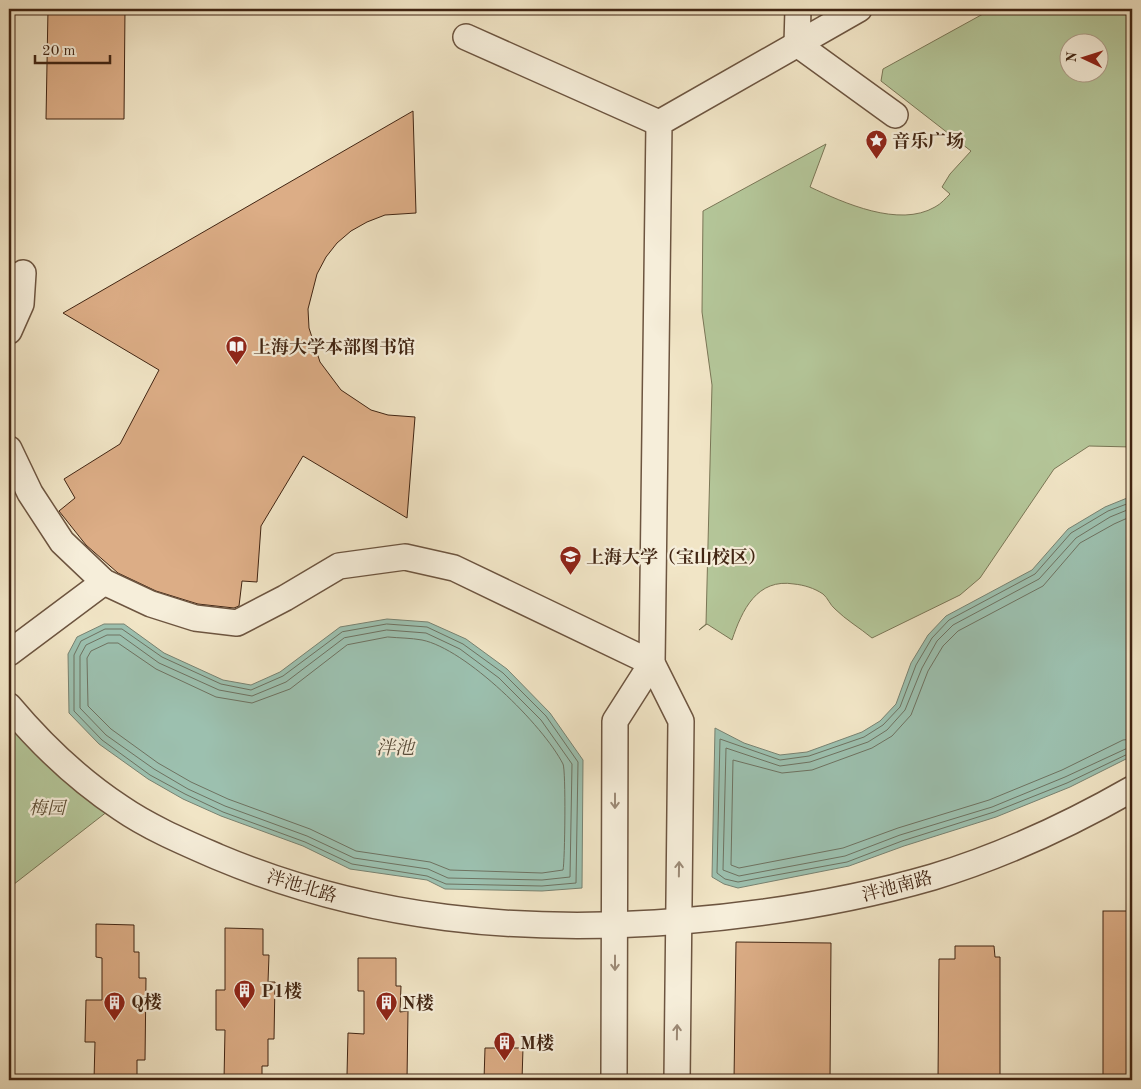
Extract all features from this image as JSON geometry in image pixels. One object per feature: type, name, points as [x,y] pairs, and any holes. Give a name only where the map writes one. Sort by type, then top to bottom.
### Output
[{"type":"street","points":[[797,44],[798,9]]},
{"type":"street","points":[[659,122],[859,9]]},
{"type":"street","points":[[466,37],[659,122]]},
{"type":"street","points":[[797,44],[895,116]]},
{"type":"street","points":[[659,122],[652,663],[681,721],[676,1080]]},
{"type":"street","points":[[9,331],[20,304],[24,273]]},
{"type":"street","points":[[9,449],[30,493],[62,542],[104,582],[152,604],[195,618],[236,623],[285,598],[338,566],[405,557],[454,568],[652,663]]},
{"type":"street","points":[[9,653],[104,582]]},
{"type":"street","points":[[614,1080],[615,721],[652,663]]},
{"type":"street","name":"泮池北路","points":[[9,706],[68,765],[121,808],[161,830],[243,868],[350,901],[404,913],[525,925],[583,927],[646,924]]},
{"type":"street","name":"泮池南路","points":[[646,924],[766,914],[823,904],[935,876],[1045,835],[1132,789]]},
{"type":"green space","points":[[992,9],[1132,9],[1132,447],[1089,446],[1054,469],[980,578],[960,595],[872,638],[839,613],[820,592],[801,585],[781,583],[770,586],[753,598],[741,618],[732,640],[707,624],[699,630],[706,624],[712,385],[702,312],[703,211],[826,144],[810,187],[855,206],[889,214],[921,213],[935,207],[950,194],[942,187],[950,174],[971,151],[881,81],[883,69]]},
{"type":"green space","name":"梅园","points":[[9,722],[108,811],[9,888]]},
{"type":"water","points":[[1132,496],[1132,756],[1070,787],[996,817],[904,846],[849,866],[738,888],[724,884],[712,877],[715,728],[744,743],[780,755],[807,752],[862,732],[880,721],[896,704],[911,663],[928,635],[946,616],[1032,570],[1068,529],[1105,507]]},
{"type":"water","name":"泮池","points":[[387,619],[428,622],[466,639],[507,669],[550,713],[583,760],[582,888],[542,891],[445,889],[427,880],[350,869],[303,846],[221,816],[183,799],[148,779],[99,744],[69,713],[68,654],[77,637],[104,624],[124,624],[164,653],[223,680],[251,685],[280,672],[340,627]]},
{"type":"building","points":[[48,9],[125,9],[124,119],[46,119]]},
{"type":"building","name":"上海大学本部图书馆","points":[[413,111],[416,213],[385,215],[351,231],[337,243],[326,257],[317,274],[308,309],[309,328],[320,362],[341,390],[371,410],[388,415],[415,417],[407,518],[303,456],[261,526],[257,582],[242,581],[239,606],[234,608],[198,604],[156,591],[118,573],[86,545],[59,511],[75,498],[64,479],[120,444],[159,370],[63,313]]},
{"type":"building","points":[[1103,911],[1132,911],[1132,1080],[1103,1080]]},
{"type":"building","name":"Q楼","points":[[96,924],[134,925],[134,952],[139,952],[139,978],[146,978],[145,1060],[137,1060],[137,1080],[94,1080],[95,1042],[85,1042],[86,1000],[102,1000],[102,958],[96,957]]},
{"type":"building","name":"P1楼","points":[[225,928],[263,929],[263,955],[269,955],[268,982],[275,982],[274,1039],[268,1039],[268,1066],[262,1066],[262,1080],[224,1080],[225,1030],[216,1030],[216,990],[225,990]]},
{"type":"building","points":[[736,942],[831,943],[830,1080],[734,1080]]},
{"type":"building","points":[[955,946],[994,946],[995,957],[1000,957],[1000,1080],[938,1080],[939,959],[955,959]]},
{"type":"building","name":"N楼","points":[[358,958],[396,958],[396,986],[401,986],[400,1012],[408,1011],[407,1080],[363,1080],[363,1075],[347,1075],[348,1033],[364,1034],[364,991],[358,991]]},
{"type":"building","name":"M楼","points":[[485,1048],[523,1048],[522,1080],[484,1080]]},
{"type":"place","name":"音乐广场","points":[[876,160]]},
{"type":"place","name":"上海大学本部图书馆","points":[[237,366]]},
{"type":"place","name":"上海大学（宝山校区）","points":[[570,576]]},
{"type":"place","name":"P1楼","points":[[245,1010]]},
{"type":"place","name":"Q楼","points":[[115,1021]]},
{"type":"place","name":"N楼","points":[[386,1022]]},
{"type":"place","name":"M楼","points":[[504,1062]]}]
